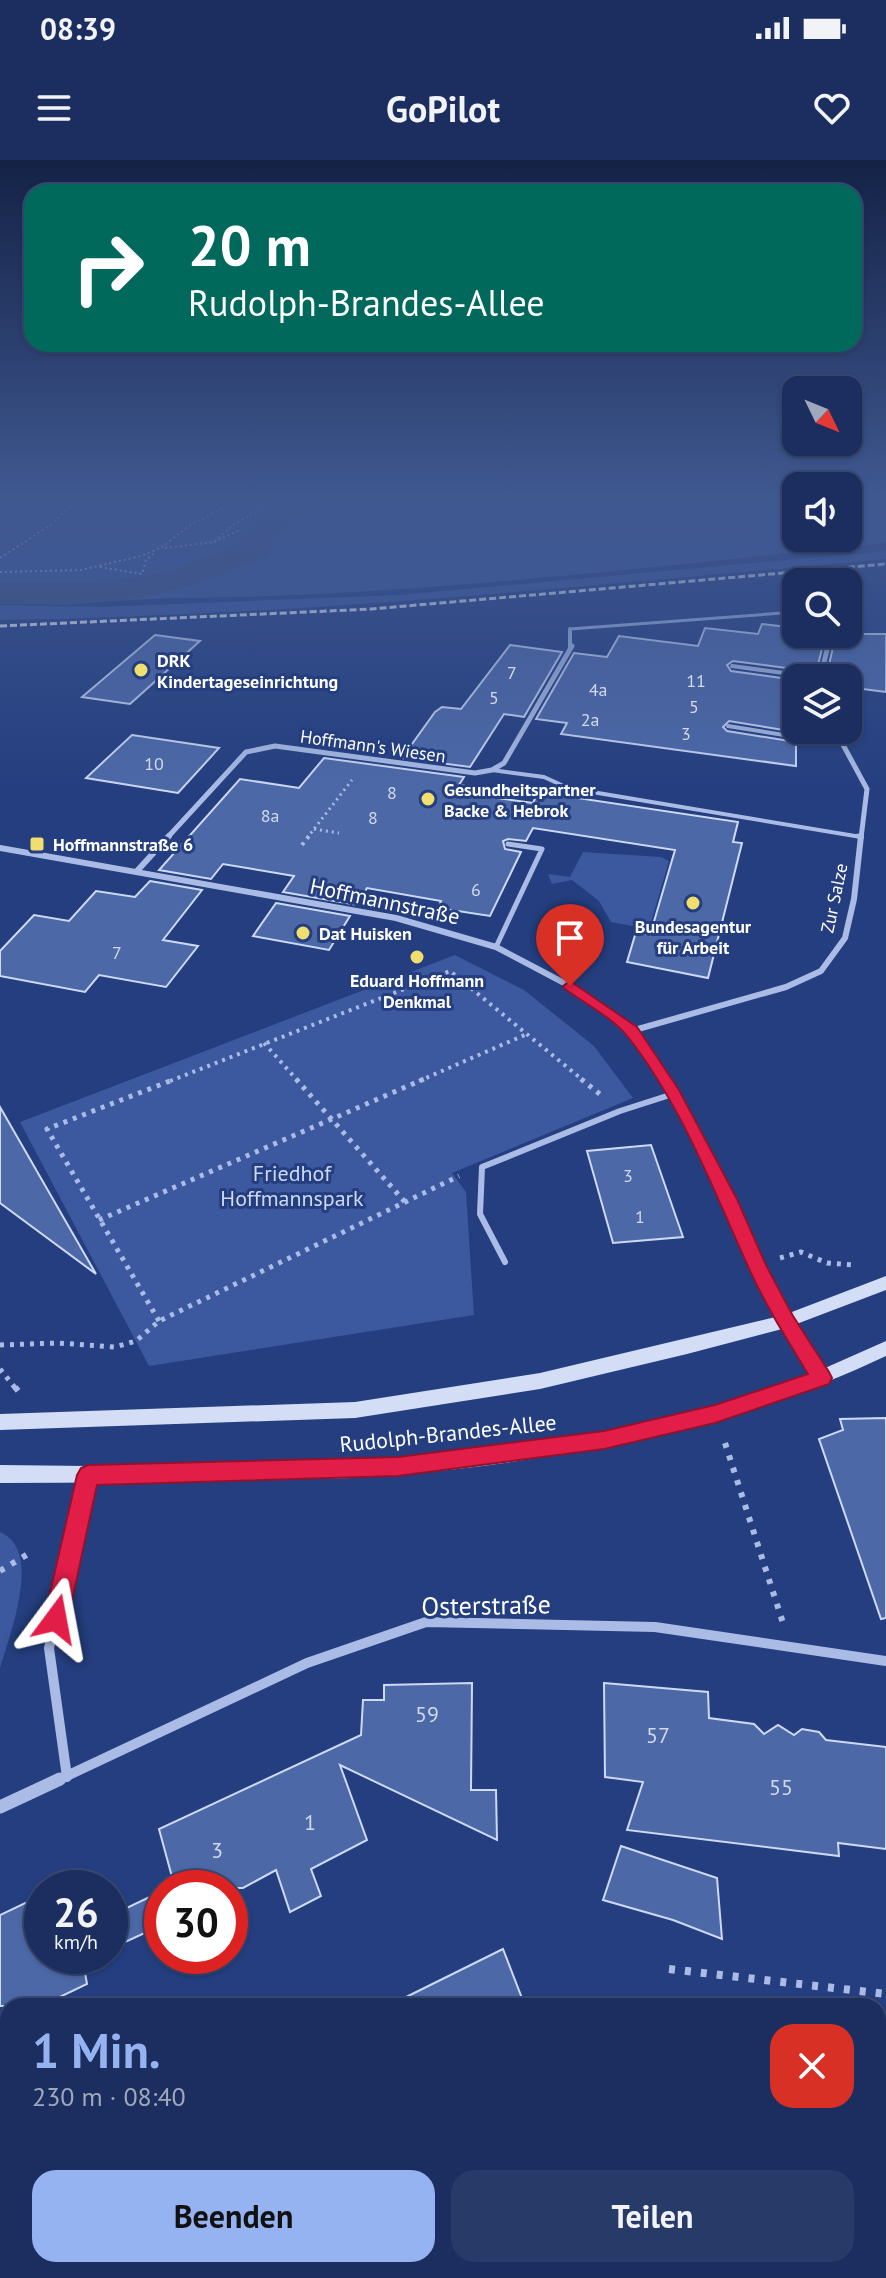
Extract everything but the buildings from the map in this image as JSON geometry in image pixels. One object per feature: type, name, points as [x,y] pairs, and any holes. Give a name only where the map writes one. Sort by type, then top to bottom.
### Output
[{"type":"main road","name":"Rudolph-Brandes-Allee","points":[[0,1422],[355,1410],[540,1381],[786,1321],[886,1283]]},
{"type":"main road","name":"Rudolph-Brandes-Allee","points":[[0,1474],[88,1475],[398,1467],[588,1442],[715,1414],[822,1378],[886,1348]]},
{"type":"street","points":[[492,770],[504,763],[572,645],[570,629]]},
{"type":"street","name":"Zur Salze","points":[[631,1031],[786,987],[821,971],[845,938],[867,789],[864,777],[841,744]]},
{"type":"street","name":"Hoffmann's Wiesen","points":[[137,871],[246,752],[275,746],[467,773],[492,770]]},
{"type":"street","name":"Hoffmannstraße","points":[[0,848],[396,918],[496,947],[570,986],[631,1031],[673,1094],[728,1199],[756,1265],[822,1378]]},
{"type":"street","points":[[67,1777],[49,1648],[88,1475]]},
{"type":"street","name":"Osterstraße","points":[[0,1807],[307,1663],[426,1622],[655,1627],[886,1661]]},
{"type":"lane","points":[[570,629],[782,613]]},
{"type":"lane","points":[[732,666],[782,673]]},
{"type":"lane","points":[[728,726],[782,735]]},
{"type":"lane","points":[[492,770],[544,777],[568,788],[861,837]]},
{"type":"lane","points":[[496,947],[542,849],[508,844]]},
{"type":"lane","points":[[505,1262],[480,1214],[482,1167],[620,1111],[673,1094]]},
{"type":"path","points":[[302,845],[368,759]]},
{"type":"path","points":[[314,829],[339,833]]},
{"type":"path","points":[[159,1321],[47,1129],[450,971],[620,1111]]},
{"type":"path","points":[[99,1220],[528,1033]]},
{"type":"path","points":[[264,1043],[405,1202]]},
{"type":"path","points":[[0,1345],[58,1343],[115,1347],[136,1341],[159,1321],[482,1167]]},
{"type":"path","points":[[756,1265],[801,1252],[812,1259],[838,1266],[860,1264]]},
{"type":"path","points":[[725,1443],[790,1647]]},
{"type":"path","points":[[0,1571],[28,1554]]},
{"type":"path","points":[[669,1969],[886,1994]]},
{"type":"green space","points":[[16,596],[273,596],[89,601]]},
{"type":"green space","points":[[378,596],[470,596],[222,612],[0,620],[0,605],[100,607]]},
{"type":"green space","points":[[583,852],[661,857],[669,861],[649,929],[611,922],[599,901],[572,880],[552,884],[548,874],[570,877]]},
{"type":"green space","name":"Friedhof Hoffmannspark","points":[[455,955],[524,990],[594,1046],[633,1098],[452,1173],[466,1192],[474,1315],[149,1366],[20,1122]]},
{"type":"green space","points":[[0,1532],[13,1542],[20,1556],[22,1575],[16,1616],[0,1669]]},
{"type":"railway","points":[[0,626],[372,609],[522,596]]},
{"type":"place","name":"DRK Kindertageseinrichtung","points":[[141,670]]},
{"type":"place","name":"Gesundheitspartner Backe & Hebrok","points":[[428,799]]},
{"type":"place","name":"Hoffmannstraße 6","points":[[37,844]]},
{"type":"place","name":"Bundesagentur für Arbeit","points":[[693,903]]},
{"type":"place","name":"Dat Huisken","points":[[303,933]]},
{"type":"place","name":"Eduard Hoffmann Denkmal","points":[[417,957]]},
{"type":"route","points":[[56,1619],[88,1475],[398,1467],[604,1440],[715,1414],[822,1378],[756,1265],[728,1199],[673,1094],[631,1031],[570,986]]}]
